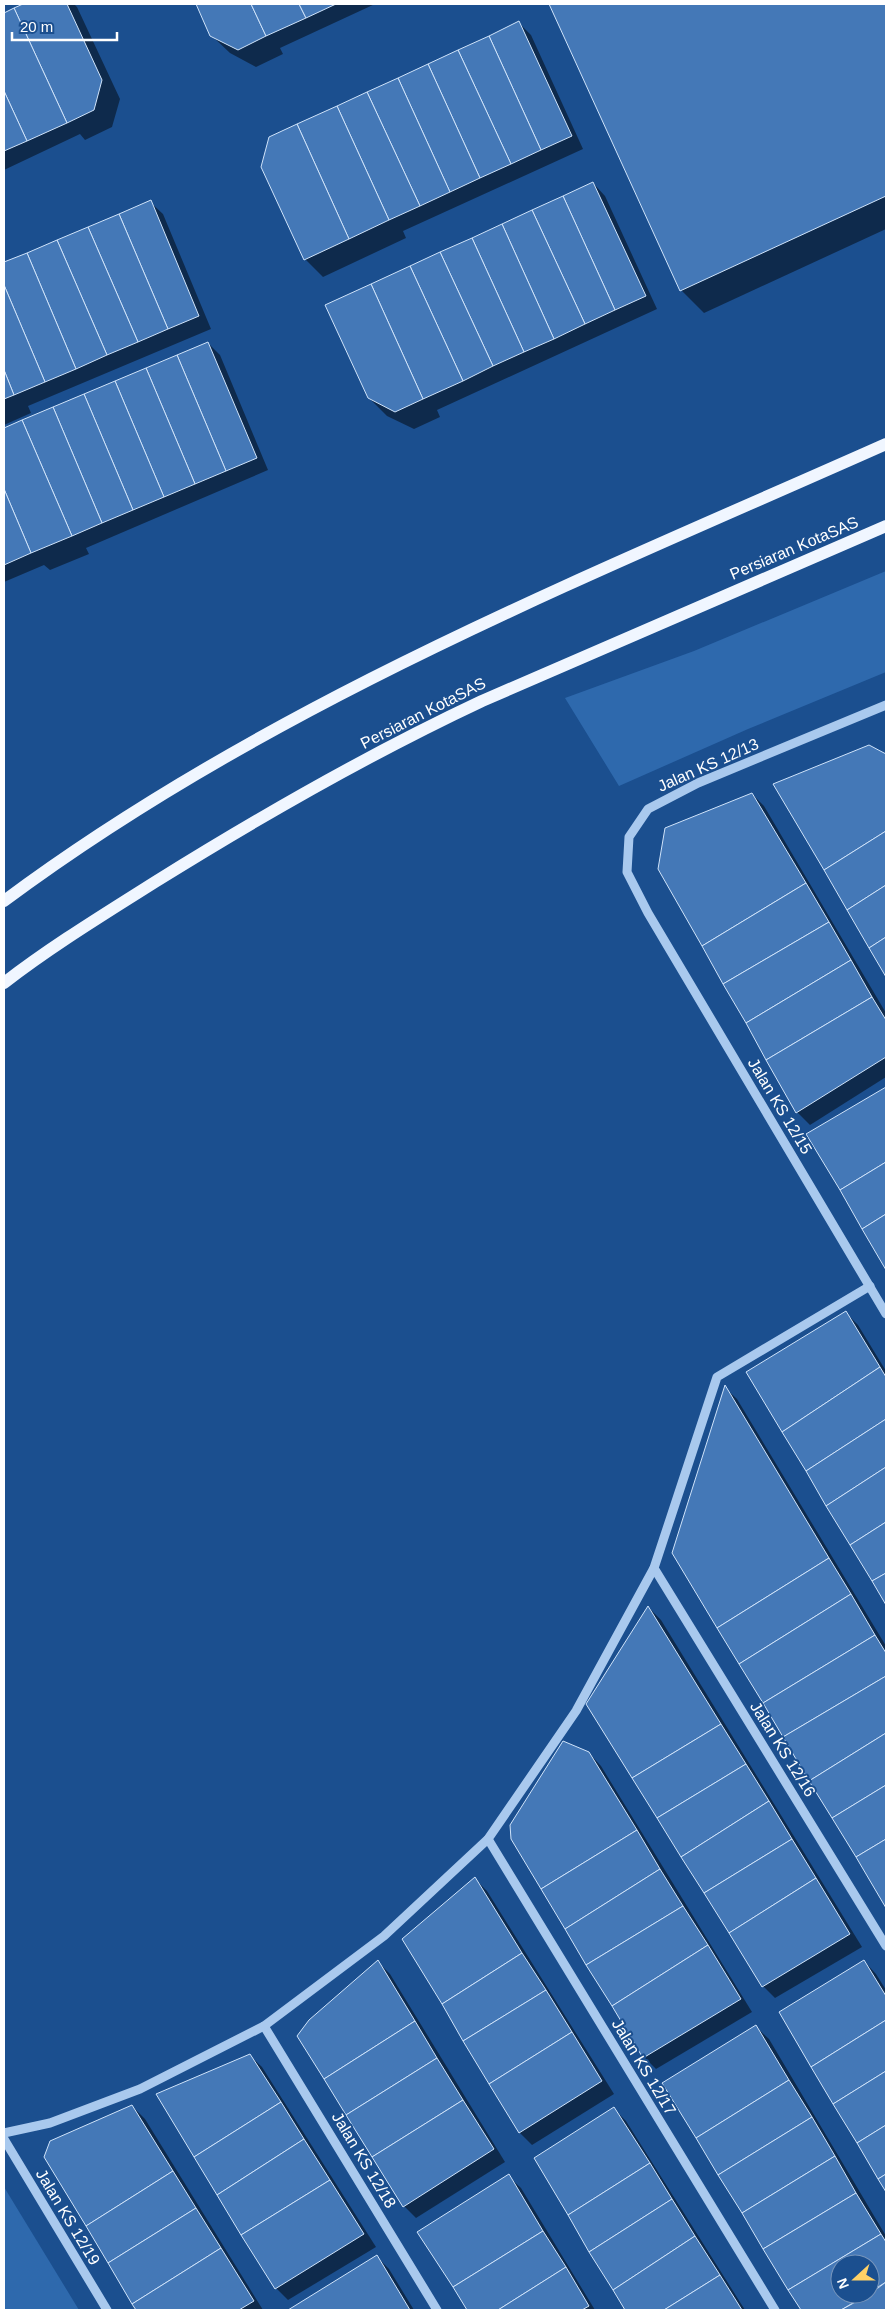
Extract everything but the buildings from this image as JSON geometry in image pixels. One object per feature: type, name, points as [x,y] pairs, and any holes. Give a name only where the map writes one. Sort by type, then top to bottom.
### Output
[{"type":"main road","points":[[4,901],[49,867],[124,817],[282,727],[419,655],[528,603],[886,444]]},
{"type":"main road","name":"Persiaran KotaSAS","points":[[4,983],[63,940],[243,827],[421,730],[482,700],[886,526]]},
{"type":"street","name":"Jalan KS 12/13","points":[[648,913],[627,872],[629,837],[648,809],[698,783],[886,705]]},
{"type":"street","name":"Jalan KS 12/15","points":[[648,913],[886,1314]]},
{"type":"street","points":[[4,2133],[50,2122],[140,2088],[264,2026],[384,1936],[488,1839],[576,1711],[654,1568],[717,1377],[870,1286]]},
{"type":"street","name":"Jalan KS 12/16","points":[[654,1568],[886,1946]]},
{"type":"street","name":"Jalan KS 12/17","points":[[488,1839],[775,2310]]},
{"type":"street","name":"Jalan KS 12/18","points":[[264,2026],[437,2310]]},
{"type":"street","name":"Jalan KS 12/19","points":[[4,2139],[107,2310]]},
{"type":"shaded area","points":[[886,571],[886,672],[748,729],[619,786],[565,698],[694,651]]},
{"type":"shaded area","points":[[4,2187],[79,2310],[4,2310]]}]
